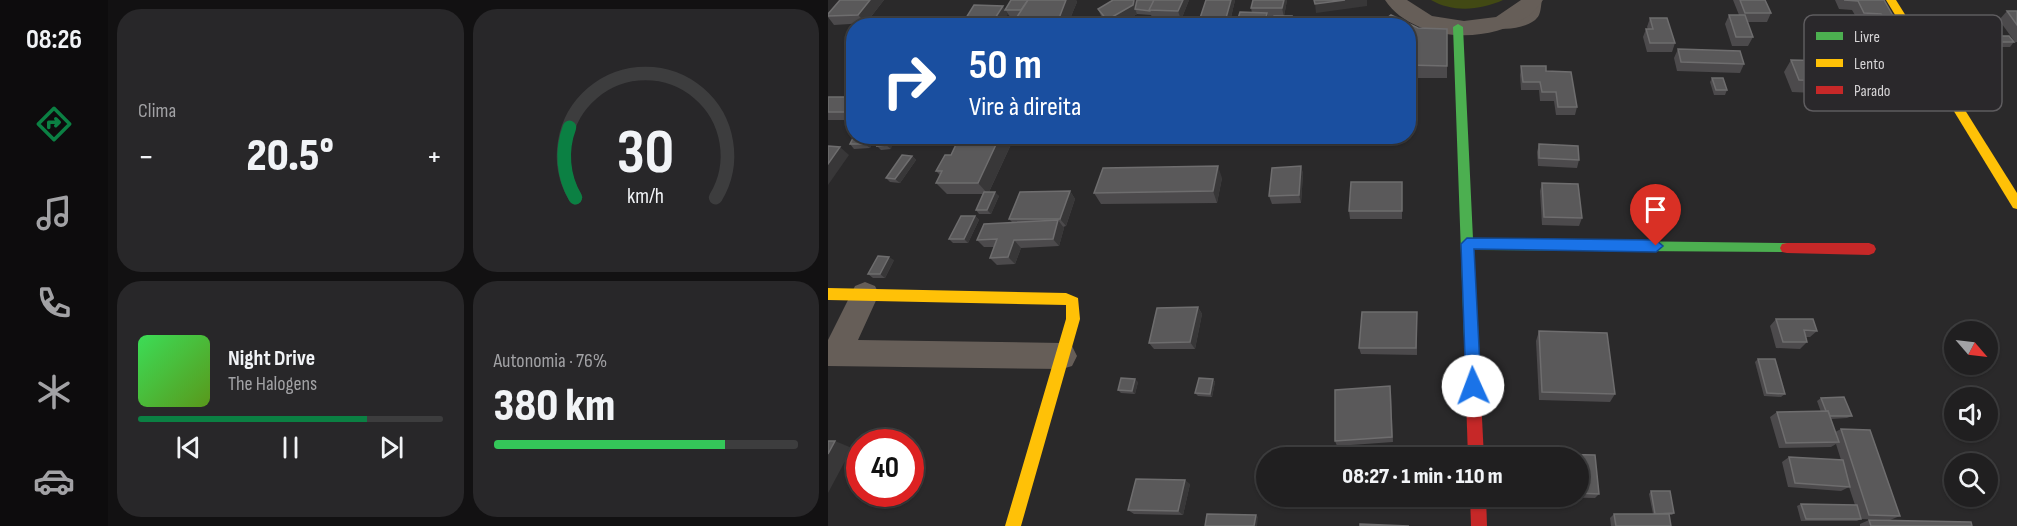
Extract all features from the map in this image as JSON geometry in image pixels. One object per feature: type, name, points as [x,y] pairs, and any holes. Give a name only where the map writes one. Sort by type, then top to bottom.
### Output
[{"type":"street","points":[[1395,0],[1415,16],[1435,24],[1458,27],[1492,24],[1520,13],[1535,0]]},
{"type":"street","points":[[1891,0],[1900,15]]},
{"type":"street","points":[[1458,27],[1476,447]]},
{"type":"street","points":[[1960,111],[2017,204]]},
{"type":"street","points":[[1467,244],[1869,249]]},
{"type":"street","points":[[828,294],[1066,299],[1073,302],[1073,319],[1014,526]]},
{"type":"street","points":[[865,294],[833,353],[1062,356]]},
{"type":"street","points":[[1478,507],[1479,526]]},
{"type":"green space","points":[[1431,0],[1503,0],[1467,9],[1448,7]]},
{"type":"building","points":[[840,0],[870,0],[858,15],[828,16]]},
{"type":"building","points":[[1011,0],[1028,0],[1021,10],[1005,10]]},
{"type":"building","points":[[1028,0],[1066,0],[1059,18],[1016,18]]},
{"type":"building","points":[[1113,0],[1134,0],[1133,5],[1110,18],[1105,18],[1098,9]]},
{"type":"building","points":[[1137,0],[1154,0],[1150,11],[1135,9]]},
{"type":"building","points":[[1154,0],[1183,0],[1178,11],[1149,10]]},
{"type":"building","points":[[1206,0],[1231,0],[1226,18],[1200,18]]},
{"type":"building","points":[[1253,0],[1284,0],[1282,8],[1251,8]]},
{"type":"building","points":[[1314,0],[1345,0],[1315,4]]},
{"type":"building","points":[[1740,0],[1765,0],[1771,13],[1745,13]]},
{"type":"building","points":[[1844,0],[1884,0],[1893,15],[1864,13],[1858,1]]},
{"type":"building","points":[[974,5],[1003,6],[995,18],[966,18]]},
{"type":"building","points":[[2007,11],[2017,11],[2017,25]]},
{"type":"building","points":[[1240,12],[1267,13],[1266,18],[1238,18]]},
{"type":"building","points":[[1729,15],[1745,15],[1753,37],[1736,37]]},
{"type":"building","points":[[1274,16],[1292,16],[1292,18],[1274,18]]},
{"type":"building","points":[[1650,18],[1667,18],[1675,43],[1650,43],[1646,29],[1653,29]]},
{"type":"building","points":[[1416,27],[1447,29],[1447,66],[1416,65]]},
{"type":"building","points":[[2002,36],[2009,36],[2014,42],[2002,42]]},
{"type":"building","points":[[1678,49],[1740,51],[1744,64],[1681,62]]},
{"type":"building","points":[[1791,60],[1804,60],[1804,80],[1799,80]]},
{"type":"building","points":[[1521,66],[1546,66],[1546,71],[1571,72],[1577,107],[1558,107],[1556,92],[1542,92],[1540,82],[1523,82]]},
{"type":"building","points":[[1712,78],[1723,78],[1727,90],[1716,90]]},
{"type":"building","points":[[828,97],[846,97],[846,112],[828,112]]},
{"type":"building","points":[[956,144],[996,144],[978,183],[936,183],[942,171],[936,171],[945,155],[951,155]]},
{"type":"building","points":[[1539,144],[1578,146],[1579,160],[1539,158]]},
{"type":"building","points":[[828,146],[840,147],[828,164]]},
{"type":"building","points":[[902,155],[912,156],[895,179],[886,178]]},
{"type":"building","points":[[1218,166],[1213,191],[1094,193],[1103,168]]},
{"type":"building","points":[[1301,166],[1299,195],[1269,196],[1272,168]]},
{"type":"building","points":[[1351,182],[1402,182],[1402,211],[1349,211]]},
{"type":"building","points":[[1542,183],[1578,184],[1582,218],[1544,217]]},
{"type":"building","points":[[1070,191],[1060,219],[1009,219],[1020,192]]},
{"type":"building","points":[[984,192],[995,192],[987,210],[976,210]]},
{"type":"building","points":[[961,216],[975,216],[964,239],[949,239]]},
{"type":"building","points":[[1058,220],[1053,239],[1014,240],[1008,257],[990,258],[997,239],[977,240],[984,224]]},
{"type":"building","points":[[878,256],[889,257],[880,274],[868,274]]},
{"type":"building","points":[[1198,307],[1190,342],[1149,343],[1157,308]]},
{"type":"building","points":[[1362,312],[1417,312],[1416,348],[1359,348]]},
{"type":"building","points":[[1776,319],[1813,319],[1817,331],[1804,330],[1807,342],[1783,342]]},
{"type":"building","points":[[1539,331],[1607,333],[1615,394],[1542,392]]},
{"type":"building","points":[[1758,359],[1775,359],[1785,394],[1767,393]]},
{"type":"building","points":[[1121,378],[1135,379],[1132,391],[1118,390]]},
{"type":"building","points":[[1199,378],[1213,379],[1210,394],[1195,393]]},
{"type":"building","points":[[1390,386],[1392,437],[1335,441],[1335,390]]},
{"type":"building","points":[[1844,397],[1852,416],[1830,416],[1821,398]]},
{"type":"building","points":[[1828,411],[1839,442],[1786,443],[1777,412]]},
{"type":"building","points":[[1841,429],[1870,430],[1900,516],[1869,515]]},
{"type":"building","points":[[828,441],[835,441],[828,454]]},
{"type":"building","points":[[1589,455],[1595,455],[1599,494],[1589,494]]},
{"type":"building","points":[[1789,457],[1843,460],[1850,487],[1795,483]]},
{"type":"building","points":[[1136,479],[1185,480],[1178,511],[1128,510]]},
{"type":"building","points":[[1651,491],[1670,491],[1674,513],[1655,514]]},
{"type":"building","points":[[1801,504],[1857,505],[1861,519],[1806,519]]},
{"type":"building","points":[[1207,514],[1256,515],[1254,526],[1205,526]]},
{"type":"building","points":[[1614,514],[1669,514],[1671,526],[1616,526]]},
{"type":"building","points":[[1869,520],[1971,522],[1972,526],[1871,526]]},
{"type":"building","points":[[1360,524],[1409,526],[1360,526]]},
{"type":"traffic: fast","points":[[1458,27],[1471,338]]},
{"type":"traffic: fast","points":[[1467,244],[1787,248]]},
{"type":"traffic: slow","points":[[1891,0],[1900,15]]},
{"type":"traffic: slow","points":[[1960,111],[2017,204]]},
{"type":"traffic: slow","points":[[828,294],[1066,299],[1073,302],[1073,319],[1013,526]]},
{"type":"traffic: jam","points":[[1787,248],[1869,249]]},
{"type":"traffic: jam","points":[[1471,338],[1476,447]]},
{"type":"traffic: jam","points":[[1478,507],[1479,526]]},
{"type":"route","points":[[1473,386],[1467,244],[1656,246]]}]
